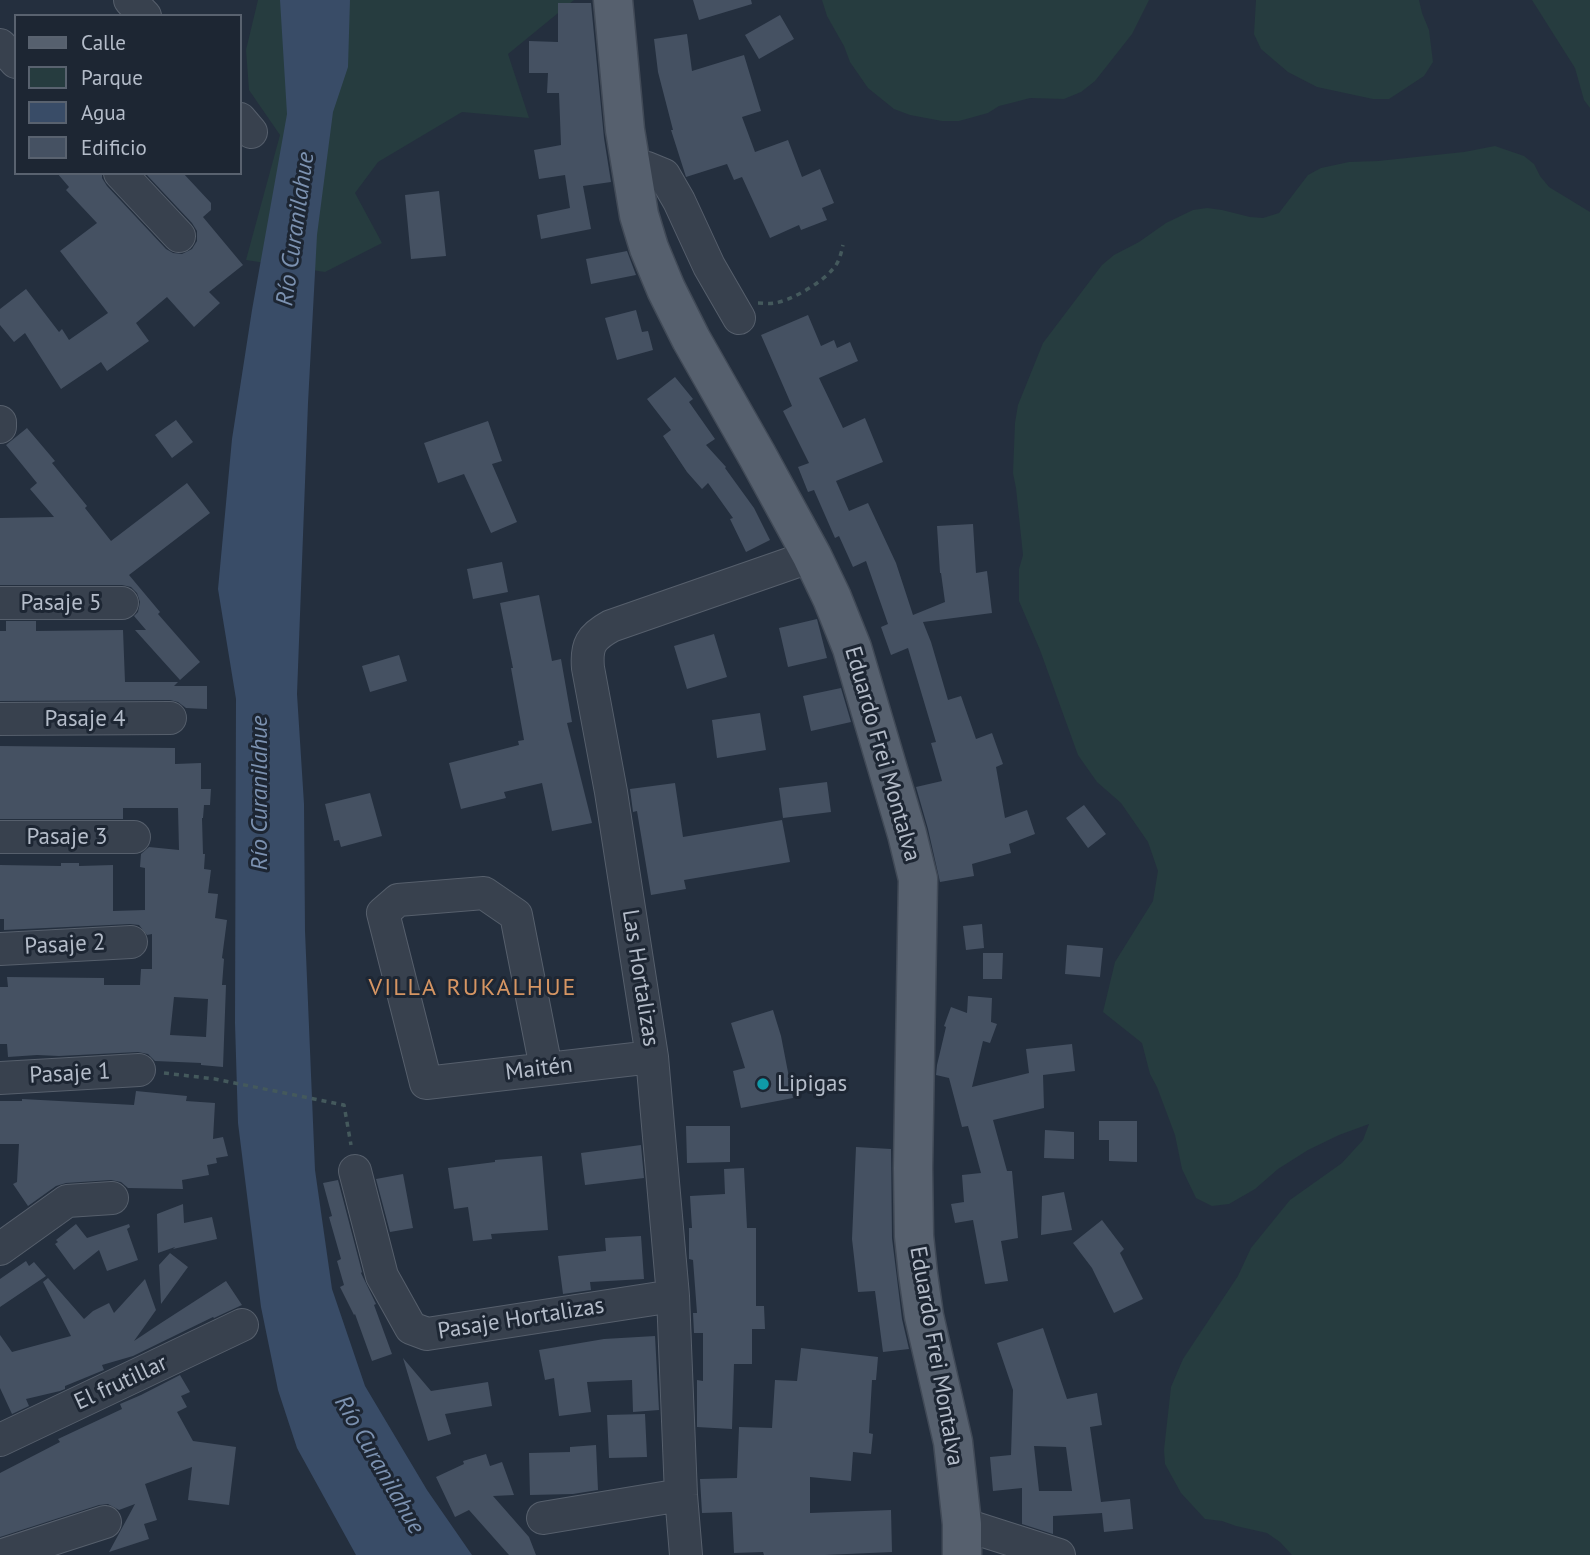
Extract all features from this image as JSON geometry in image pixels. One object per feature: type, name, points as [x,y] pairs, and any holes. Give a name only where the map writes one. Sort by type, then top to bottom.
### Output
[{"type":"main road","name":"Eduardo Frei Montalva","points":[[613,0],[630,166],[639,215],[649,248],[691,339],[812,556],[832,598],[852,648],[918,879],[914,1236],[924,1316],[953,1442],[962,1540]]},
{"type":"street","points":[[130,0],[143,14]]},
{"type":"street","points":[[0,45],[14,60]]},
{"type":"street","points":[[630,166],[647,168],[664,175],[709,266],[748,310]]},
{"type":"street","points":[[122,175],[179,236]]},
{"type":"street","name":"Las Hortalizas","points":[[686,1555],[673,1296],[652,1057],[587,656],[593,638],[611,626],[812,556]]},
{"type":"street","name":"Pasaje 5","points":[[0,603],[122,603]]},
{"type":"street","name":"Pasaje 4","points":[[0,719],[170,718]]},
{"type":"street","name":"Pasaje 3","points":[[0,837],[134,837]]},
{"type":"street","name":"Maitén","points":[[546,1068],[516,915],[484,893],[398,900],[383,913],[426,1083],[652,1057]]},
{"type":"street","name":"Pasaje 2","points":[[0,948],[131,942]]},
{"type":"street","name":"Pasaje 1","points":[[0,1078],[139,1070]]},
{"type":"street","name":"Pasaje Hortalizas","points":[[355,1171],[382,1276],[411,1328],[427,1334],[673,1296]]},
{"type":"street","points":[[0,1249],[67,1201],[112,1199]]},
{"type":"street","name":"El frutillar","points":[[0,1440],[242,1325]]},
{"type":"street","points":[[543,1518],[681,1495]]},
{"type":"street","points":[[3,1555],[105,1522]]},
{"type":"street","points":[[962,1540],[1059,1555]]},
{"type":"path","points":[[748,310],[794,296],[814,285],[833,270],[843,244]]},
{"type":"path","points":[[139,1070],[215,1079],[344,1105],[355,1171]]},
{"type":"green space","points":[[258,0],[574,0],[508,54],[529,118],[462,112],[378,162],[355,193],[382,243],[325,272],[246,260],[280,135],[249,90],[246,50]]},
{"type":"green space","points":[[822,0],[1149,0],[1132,34],[1095,81],[1081,92],[1064,99],[1030,98],[959,121],[942,121],[894,109],[868,88],[850,62]]},
{"type":"green space","points":[[1256,0],[1419,0],[1429,30],[1433,62],[1424,76],[1389,99],[1373,99],[1317,87],[1288,72],[1261,49],[1254,34]]},
{"type":"green space","points":[[1532,0],[1590,0],[1590,108],[1584,100],[1575,68]]},
{"type":"green space","points":[[1495,146],[1524,156],[1534,164],[1549,187],[1590,212],[1590,1555],[1292,1555],[1267,1533],[1205,1519],[1181,1493],[1165,1464],[1171,1387],[1183,1359],[1238,1276],[1251,1248],[1290,1200],[1342,1163],[1363,1140],[1369,1124],[1308,1150],[1278,1169],[1255,1189],[1229,1204],[1212,1206],[1196,1198],[1182,1169],[1175,1135],[1150,1074],[1142,1043],[1103,1012],[1115,962],[1153,901],[1158,871],[1148,842],[1121,803],[1097,782],[1078,755],[1019,601],[1019,569],[1023,555],[1013,473],[1015,423],[1018,405],[1043,343],[1102,265],[1166,223],[1193,210],[1207,208],[1263,218],[1279,213],[1308,175],[1321,168],[1349,162],[1464,152]]},
{"type":"water","name":"Río Curanilahue","points":[[280,0],[350,0],[348,67],[333,112],[317,235],[297,694],[304,804],[305,931],[315,1170],[332,1289],[365,1386],[427,1490],[472,1555],[356,1555],[297,1448],[278,1390],[261,1307],[238,1123],[235,1023],[236,699],[218,589],[232,439],[287,114]]},
{"type":"building","points":[[693,0],[751,0],[752,4],[699,20]]},
{"type":"building","points":[[558,3],[591,3],[611,182],[583,186],[591,229],[541,239],[537,215],[570,208],[565,175],[539,179],[534,150],[561,145],[559,93],[547,93],[548,73],[529,73],[529,41],[558,42]]},
{"type":"building","points":[[780,15],[794,39],[759,59],[745,35]]},
{"type":"building","points":[[687,34],[692,71],[744,55],[761,111],[742,117],[755,152],[788,140],[802,177],[820,169],[834,203],[822,208],[827,220],[801,230],[799,225],[770,238],[742,177],[734,180],[727,164],[686,177],[671,130],[658,72],[654,39]]},
{"type":"building","points":[[59,175],[102,175],[107,186],[166,249],[182,254],[192,249],[197,241],[197,231],[147,175],[185,175],[211,203],[211,210],[203,217],[243,265],[209,292],[220,303],[194,327],[167,297],[136,323],[149,341],[107,371],[101,362],[61,389],[25,333],[14,342],[0,325],[0,309],[26,289],[59,332],[62,329],[69,340],[108,313],[60,251],[97,223],[66,190],[69,187]]},
{"type":"building","points":[[439,191],[446,256],[411,259],[405,195]]},
{"type":"building","points":[[627,251],[636,275],[591,284],[586,259]]},
{"type":"building","points":[[636,310],[642,332],[648,331],[653,350],[617,360],[605,318]]},
{"type":"building","points":[[808,315],[821,346],[834,340],[837,348],[850,342],[858,361],[819,378],[843,428],[865,418],[883,462],[836,481],[849,511],[868,503],[896,563],[913,615],[945,602],[937,526],[973,524],[976,573],[987,571],[992,613],[923,622],[948,700],[961,696],[976,739],[992,733],[1003,764],[996,767],[1005,818],[1027,810],[1035,834],[1009,844],[1011,853],[972,864],[974,876],[940,882],[916,787],[942,781],[931,743],[936,742],[908,648],[891,655],[881,627],[888,624],[866,561],[853,567],[839,536],[835,538],[814,490],[808,492],[798,467],[809,463],[783,411],[792,406],[761,335]]},
{"type":"building","points":[[675,377],[693,399],[689,402],[715,439],[706,445],[726,467],[754,508],[770,540],[746,552],[730,519],[733,518],[708,483],[702,489],[687,472],[663,436],[671,430],[647,399]]},
{"type":"building","points":[[176,420],[193,442],[172,458],[155,435]]},
{"type":"building","points":[[488,421],[502,461],[492,464],[517,522],[491,533],[464,474],[438,483],[424,443]]},
{"type":"building","points":[[27,428],[55,461],[52,463],[111,541],[187,483],[210,513],[129,575],[160,612],[158,614],[200,662],[180,680],[135,630],[146,630],[134,616],[138,612],[140,602],[131,587],[0,585],[0,518],[54,517],[30,489],[37,483],[6,445]]},
{"type":"building","points":[[502,562],[508,592],[473,599],[467,569]]},
{"type":"building","points":[[539,595],[552,661],[561,659],[572,722],[567,723],[592,823],[552,831],[542,783],[504,792],[506,798],[461,809],[449,763],[519,745],[518,741],[524,740],[500,603]]},
{"type":"building","points":[[817,619],[827,658],[788,667],[779,628]]},
{"type":"building","points":[[6,621],[36,621],[36,631],[123,630],[125,682],[178,682],[174,686],[207,686],[207,709],[186,708],[170,700],[0,701],[0,631],[6,631]]},
{"type":"building","points":[[714,634],[727,677],[687,689],[674,646]]},
{"type":"building","points":[[399,655],[407,681],[370,692],[362,666]]},
{"type":"building","points":[[841,688],[851,722],[811,731],[803,696]]},
{"type":"building","points":[[760,713],[766,750],[717,758],[712,720]]},
{"type":"building","points":[[0,746],[175,748],[175,764],[201,763],[201,789],[211,789],[210,805],[204,805],[202,818],[204,869],[211,870],[208,893],[218,894],[215,918],[227,920],[222,958],[222,985],[226,985],[223,1067],[155,1061],[148,1054],[138,1052],[8,1057],[7,1044],[0,1044],[0,987],[8,987],[7,977],[104,978],[104,985],[140,985],[141,969],[152,969],[152,934],[147,935],[139,925],[130,924],[4,930],[4,919],[0,919],[0,865],[113,865],[113,911],[145,910],[145,868],[140,867],[141,854],[149,847],[179,850],[178,808],[123,808],[123,819],[0,819]],"holes":[[[174,997],[208,999],[206,1037],[170,1035]]]},
{"type":"building","points":[[827,782],[831,812],[783,818],[779,788]]},
{"type":"building","points":[[675,783],[683,837],[782,820],[790,862],[684,880],[686,889],[651,895],[637,811],[633,812],[630,789]]},
{"type":"building","points":[[370,793],[382,836],[341,847],[339,840],[334,841],[325,804]]},
{"type":"building","points":[[1084,805],[1106,834],[1088,848],[1066,818]]},
{"type":"building","points":[[982,924],[984,948],[966,950],[963,926]]},
{"type":"building","points":[[1067,945],[1103,948],[1100,977],[1065,974]]},
{"type":"building","points":[[983,953],[1003,953],[1002,979],[983,979]]},
{"type":"building","points":[[968,996],[992,998],[991,1022],[997,1024],[990,1043],[983,1041],[972,1087],[1029,1073],[1026,1049],[1072,1044],[1075,1071],[1043,1075],[1044,1108],[993,1120],[1007,1171],[1012,1171],[1018,1238],[1001,1241],[1008,1281],[985,1284],[973,1220],[955,1223],[951,1204],[964,1202],[962,1175],[981,1173],[968,1126],[962,1127],[949,1078],[936,1075],[946,1027],[944,1026],[951,1007],[967,1013]]},
{"type":"building","points":[[773,1010],[793,1098],[741,1108],[733,1071],[745,1068],[731,1023]]},
{"type":"building","points":[[136,1091],[187,1096],[186,1101],[215,1103],[213,1139],[223,1137],[228,1156],[216,1158],[217,1163],[207,1165],[209,1175],[182,1180],[183,1189],[128,1188],[121,1182],[111,1180],[66,1183],[56,1186],[28,1206],[13,1184],[17,1182],[19,1144],[0,1144],[0,1101],[22,1099],[134,1105]]},
{"type":"building","points":[[1099,1121],[1137,1121],[1137,1162],[1109,1161],[1109,1140],[1099,1140]]},
{"type":"building","points":[[686,1126],[730,1126],[730,1162],[687,1163]]},
{"type":"building","points":[[1045,1130],[1074,1132],[1074,1159],[1044,1158]]},
{"type":"building","points":[[641,1145],[644,1178],[585,1185],[581,1153]]},
{"type":"building","points":[[856,1147],[891,1149],[892,1238],[902,1319],[909,1349],[883,1352],[875,1291],[858,1292],[852,1239]]},
{"type":"building","points":[[542,1156],[548,1230],[491,1234],[492,1239],[473,1241],[468,1207],[454,1209],[448,1168]]},
{"type":"building","points":[[744,1168],[747,1228],[756,1228],[756,1306],[764,1306],[765,1329],[752,1329],[752,1364],[734,1364],[732,1429],[697,1427],[697,1380],[703,1381],[703,1333],[694,1333],[693,1313],[697,1313],[693,1260],[689,1259],[689,1228],[692,1228],[690,1196],[725,1194],[724,1169]]},
{"type":"building","points":[[403,1174],[413,1228],[390,1232],[376,1179]]},
{"type":"building","points":[[338,1180],[361,1273],[376,1304],[374,1305],[392,1354],[372,1361],[355,1314],[340,1287],[344,1285],[337,1261],[341,1259],[323,1183]]},
{"type":"building","points":[[1064,1192],[1072,1230],[1041,1235],[1042,1196]]},
{"type":"building","points":[[183,1204],[184,1223],[212,1217],[217,1239],[158,1253],[157,1214]]},
{"type":"building","points":[[1102,1220],[1124,1249],[1120,1253],[1143,1299],[1114,1313],[1092,1268],[1073,1243]]},
{"type":"building","points":[[76,1224],[87,1238],[129,1224],[127,1229],[138,1260],[107,1271],[99,1250],[74,1270],[55,1244],[58,1242],[56,1240]]},
{"type":"building","points":[[641,1236],[644,1279],[590,1282],[591,1290],[563,1294],[558,1256],[606,1251],[605,1238]]},
{"type":"building","points":[[170,1253],[188,1267],[161,1304],[159,1265]]},
{"type":"building","points":[[26,1261],[29,1266],[34,1262],[46,1276],[0,1307],[0,1279]]},
{"type":"building","points":[[48,1278],[84,1319],[109,1303],[114,1313],[145,1279],[156,1310],[134,1341],[226,1281],[242,1305],[133,1356],[102,1365],[104,1370],[65,1386],[65,1389],[26,1399],[29,1406],[12,1414],[0,1388],[0,1335],[12,1352],[71,1336],[43,1282]]},
{"type":"building","points":[[1043,1328],[1067,1399],[1097,1393],[1102,1425],[1090,1427],[1101,1502],[1130,1499],[1133,1529],[1104,1532],[1102,1513],[1053,1516],[1053,1534],[1022,1524],[1022,1488],[993,1491],[990,1457],[1011,1455],[1013,1390],[997,1343]],"holes":[[[1034,1446],[1066,1447],[1072,1491],[1039,1491]]]},
{"type":"building","points":[[655,1336],[659,1410],[633,1412],[632,1380],[587,1382],[591,1412],[559,1416],[554,1378],[545,1380],[539,1350],[604,1339]]},
{"type":"building","points":[[801,1348],[878,1357],[876,1380],[872,1380],[869,1433],[873,1434],[871,1454],[853,1452],[851,1481],[810,1477],[810,1513],[891,1510],[892,1552],[825,1555],[734,1553],[732,1512],[702,1513],[700,1479],[737,1478],[739,1427],[772,1428],[775,1380],[797,1381]]},
{"type":"building","points":[[403,1358],[431,1391],[488,1382],[492,1406],[445,1414],[451,1434],[428,1441]]},
{"type":"building","points":[[180,1375],[190,1392],[181,1396],[187,1407],[177,1412],[193,1441],[236,1447],[229,1505],[188,1500],[192,1467],[145,1484],[157,1520],[144,1524],[149,1539],[109,1552],[135,1504],[119,1510],[108,1504],[99,1505],[0,1537],[0,1473],[60,1442],[58,1439],[122,1409],[120,1404]]},
{"type":"building","points":[[645,1414],[647,1457],[609,1458],[607,1415]]},
{"type":"building","points":[[596,1445],[598,1490],[573,1494],[530,1495],[529,1453],[570,1452],[570,1447]]},
{"type":"building","points":[[486,1454],[490,1466],[502,1462],[514,1495],[493,1496],[529,1537],[536,1555],[509,1555],[469,1510],[455,1517],[436,1477],[464,1464],[463,1461]]},
{"type":"place","name":"Lipigas","points":[[763,1084]]},
{"type":"district","name":"VILLA RUKALHUE","points":[[473,988]]}]
